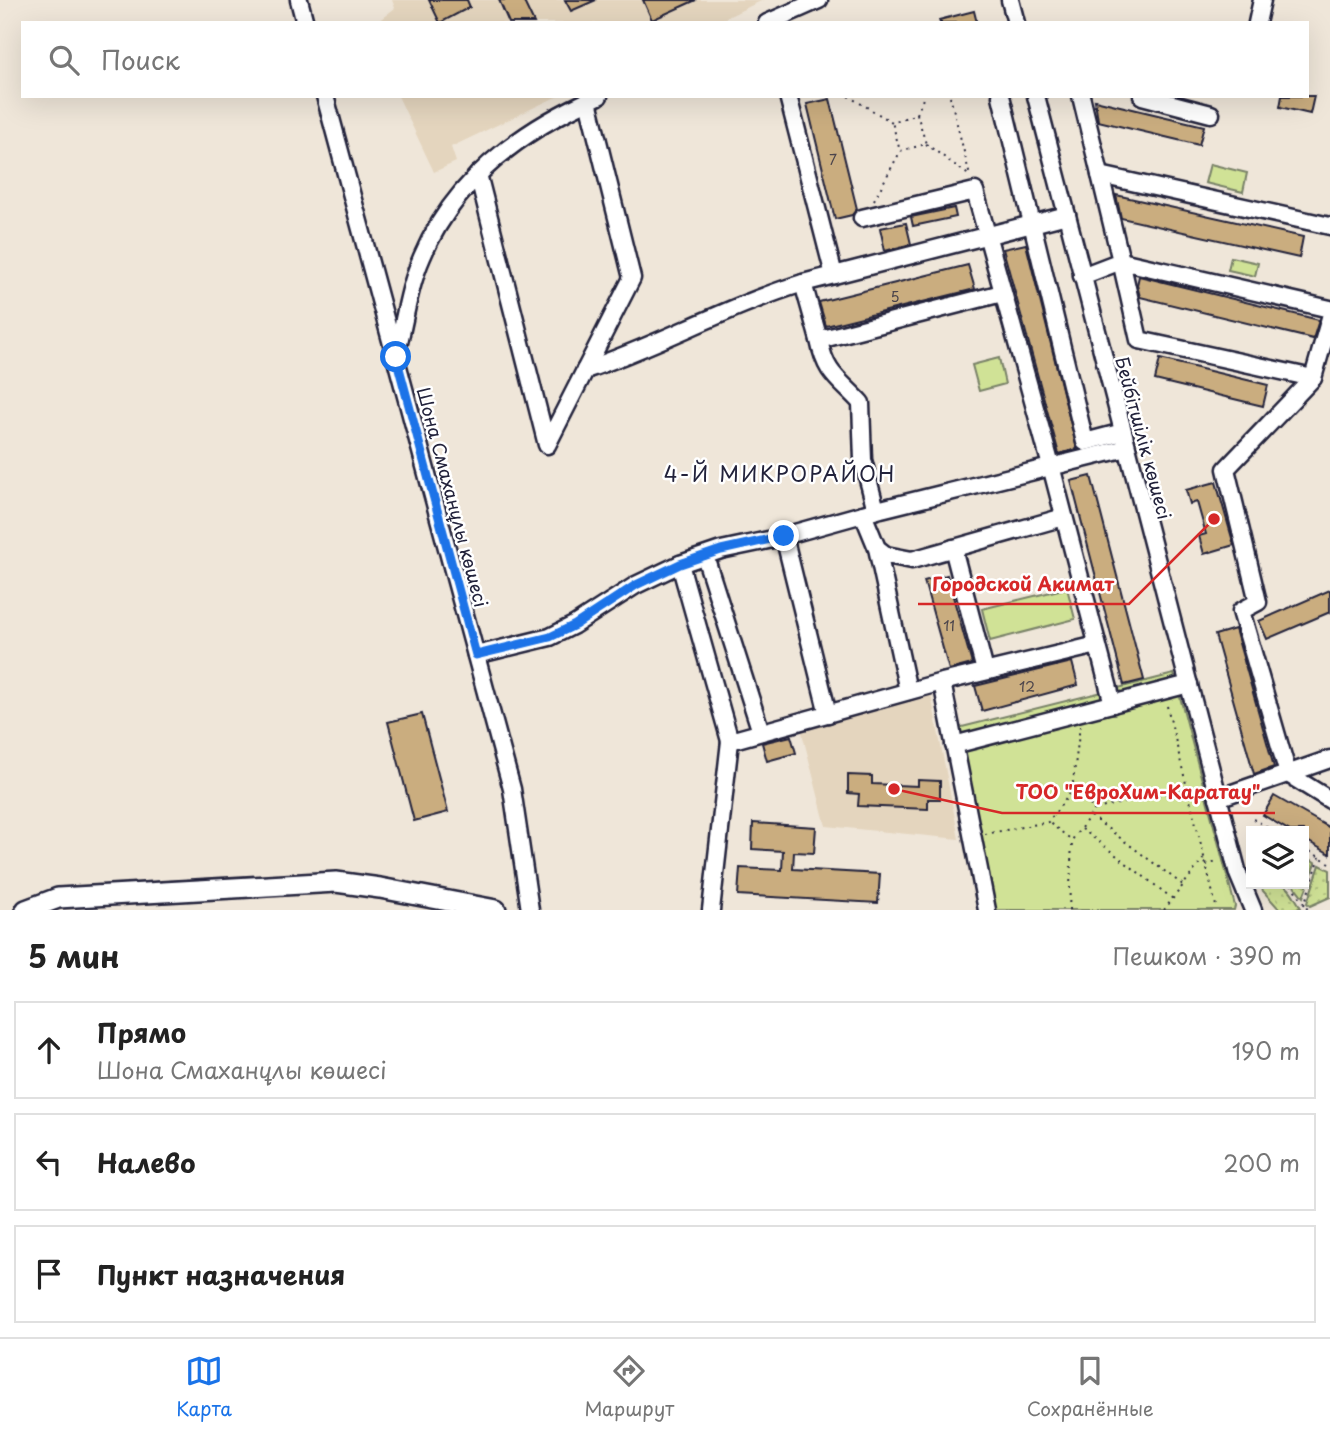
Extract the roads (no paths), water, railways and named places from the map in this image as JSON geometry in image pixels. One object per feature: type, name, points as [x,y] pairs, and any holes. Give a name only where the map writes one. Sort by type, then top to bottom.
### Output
[{"type":"main road","points":[[26,910],[58,898],[336,882],[494,910]]},
{"type":"street","points":[[299,0],[304,21]]},
{"type":"street","points":[[772,21],[820,0]]},
{"type":"street","points":[[1010,0],[1015,21]]},
{"type":"street","points":[[1257,21],[1262,0]]},
{"type":"street","name":"Шона Смаханұлы көшесі","points":[[326,98],[512,789],[530,910]]},
{"type":"street","points":[[789,98],[834,275]]},
{"type":"street","points":[[1002,98],[1086,442],[1125,440]]},
{"type":"street","name":"Бейбітшілік көшесі","points":[[1037,98],[1238,874],[1253,910]]},
{"type":"street","points":[[1081,98],[1139,340],[1319,370]]},
{"type":"street","points":[[1150,98],[1211,114]]},
{"type":"street","points":[[396,357],[420,260],[442,217],[456,197],[478,174],[519,139],[593,99],[632,278],[547,445],[478,174]]},
{"type":"street","points":[[1100,175],[1330,226]]},
{"type":"street","points":[[862,218],[972,184],[1051,466],[1113,704]]},
{"type":"street","points":[[585,370],[618,359],[760,297],[803,283],[1067,215]]},
{"type":"street","points":[[1082,276],[1121,261],[1330,309]]},
{"type":"street","points":[[803,283],[822,359],[828,372],[841,381],[861,403],[863,460],[869,512],[908,691]]},
{"type":"street","points":[[819,340],[1002,293]]},
{"type":"street","points":[[1330,318],[1319,370],[1226,469],[1258,602],[1241,611],[1288,774],[1330,800]]},
{"type":"street","points":[[476,655],[550,637],[575,625],[636,585],[680,564],[1051,466],[1125,440]]},
{"type":"street","points":[[877,548],[886,555],[912,560],[1064,517]]},
{"type":"street","points":[[784,536],[828,714]]},
{"type":"street","points":[[953,548],[985,671]]},
{"type":"street","points":[[705,556],[761,732]]},
{"type":"street","points":[[680,564],[730,741],[711,910]]},
{"type":"street","points":[[730,741],[942,682],[1097,645]]},
{"type":"street","points":[[942,682],[987,910]]},
{"type":"street","points":[[954,746],[1189,684]]},
{"type":"street","points":[[1218,798],[1330,759]]},
{"type":"place","name":"Городской Акимат","points":[[1214,519]]},
{"type":"place","name":"ТОО \"ЕвроХим-Каратау\"","points":[[894,789]]},
{"type":"district","name":"4-Й МИКРОРАЙОН","points":[[780,473]]}]
